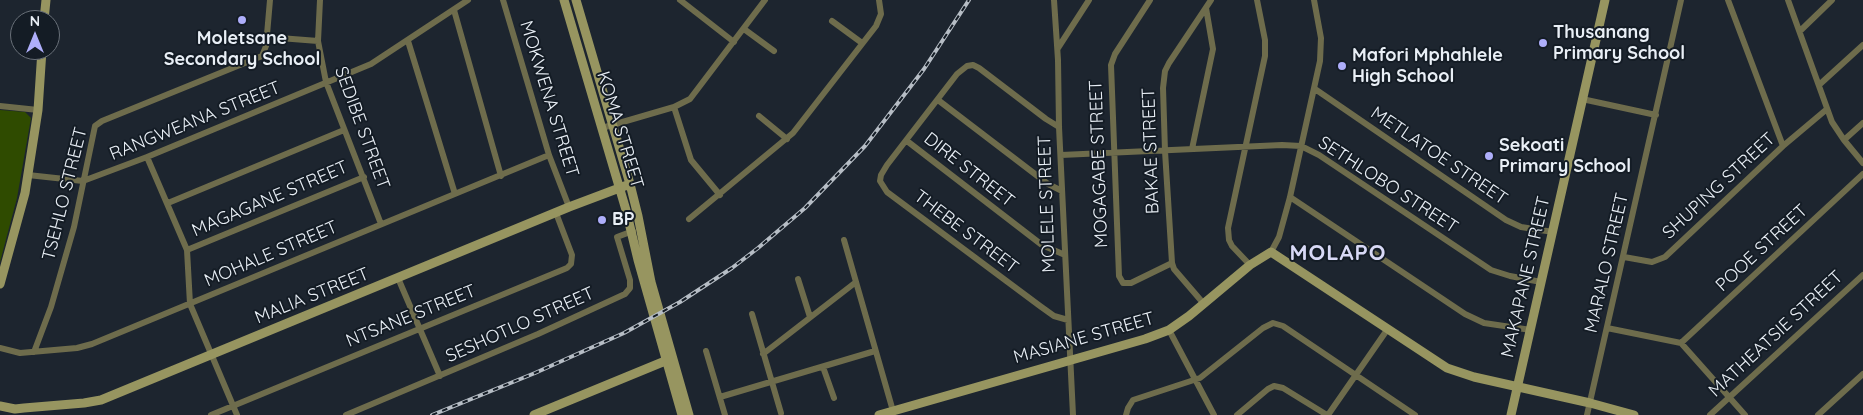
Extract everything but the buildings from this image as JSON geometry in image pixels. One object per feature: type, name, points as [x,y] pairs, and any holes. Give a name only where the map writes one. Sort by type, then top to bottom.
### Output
[{"type":"street","name":"TSEHLO STREET","points":[[34,352],[49,313],[67,254],[94,129],[98,122],[257,59],[264,52],[270,0]]},
{"type":"street","name":"SEDIBE STREET","points":[[320,0],[318,41],[326,82],[381,224]]},
{"type":"street","name":"RANGWEANA STREET","points":[[28,175],[83,181],[148,157],[371,64],[468,0]]},
{"type":"street","name":"MOKWENA STREET","points":[[503,0],[549,155],[569,207]]},
{"type":"street","name":"KOMA STREET","points":[[564,0],[619,187],[636,230]]},
{"type":"street","name":"KOMA STREET","points":[[576,0],[630,184],[636,230],[652,299],[683,413]]},
{"type":"street","points":[[680,0],[734,42]]},
{"type":"street","points":[[602,128],[684,103],[695,94],[765,0]]},
{"type":"street","points":[[689,219],[798,128],[879,19],[880,0]]},
{"type":"street","name":"MOLELE STREET","points":[[1054,0],[1058,48],[1059,127],[1073,415]]},
{"type":"street","points":[[1058,48],[1089,0]]},
{"type":"street","name":"MOGAGABE STREET","points":[[1150,0],[1112,60],[1118,271],[1121,280],[1127,284],[1172,263]]},
{"type":"street","name":"BAKAE STREET","points":[[1172,263],[1165,151],[1163,88],[1165,71],[1212,0]]},
{"type":"street","points":[[1250,265],[1232,246],[1228,236],[1229,220],[1266,48],[1257,0]]},
{"type":"street","points":[[1314,0],[1321,38],[1320,62],[1290,197],[1279,237],[1271,252],[1447,368],[1467,375],[1634,415]]},
{"type":"street","name":"MAKAPANE STREET","points":[[1511,415],[1605,0]]},
{"type":"street","name":"MARALO STREET","points":[[1587,415],[1681,0]]},
{"type":"street","points":[[1728,0],[1783,146]]},
{"type":"street","points":[[1788,0],[1832,122],[1863,163]]},
{"type":"street","points":[[1800,30],[1832,0]]},
{"type":"street","points":[[1192,149],[1213,49],[1206,8]]},
{"type":"street","points":[[454,10],[501,176]]},
{"type":"street","points":[[832,21],[862,43]]},
{"type":"street","points":[[744,29],[774,51]]},
{"type":"street","points":[[267,37],[318,41]]},
{"type":"street","points":[[408,41],[455,194]]},
{"type":"street","points":[[1819,85],[1863,45]]},
{"type":"street","points":[[0,284],[21,212],[28,175],[38,110],[41,60]]},
{"type":"street","points":[[906,141],[957,74],[967,66],[973,65],[1059,127]]},
{"type":"street","name":"METLATOE STREET","points":[[1315,89],[1506,220],[1521,227],[1553,232]]},
{"type":"street","points":[[1582,99],[1656,115]]},
{"type":"street","points":[[938,100],[1048,184],[1062,191]]},
{"type":"street","points":[[0,106],[38,110]]},
{"type":"street","points":[[674,107],[691,160],[720,195]]},
{"type":"street","name":"SHUPING STREET","points":[[1624,257],[1652,262],[1665,257],[1783,146],[1827,109]]},
{"type":"street","points":[[759,116],[787,139]]},
{"type":"street","points":[[1844,140],[1863,123]]},
{"type":"street","points":[[168,203],[344,130]]},
{"type":"street","name":"THEBE STREET","points":[[906,141],[887,164],[880,178],[881,184],[887,192],[1048,312],[1068,320]]},
{"type":"street","name":"DIRE STREET","points":[[906,141],[1042,245],[1065,255]]},
{"type":"street","name":"SETHLOBO STREET","points":[[1061,155],[1282,145],[1301,146],[1319,155],[1491,270],[1541,282]]},
{"type":"street","name":"MOHALE STREET","points":[[0,348],[17,353],[85,346],[549,155]]},
{"type":"street","points":[[148,157],[187,250],[190,304],[237,415]]},
{"type":"street","name":"POOE STREET","points":[[1681,344],[1863,174]]},
{"type":"street","name":"MAGAGANE STREET","points":[[187,250],[364,177]]},
{"type":"street","name":"MALIA STREET","points":[[4,410],[100,400],[569,207],[630,184]]},
{"type":"street","points":[[1290,197],[1465,314],[1484,323],[1531,330]]},
{"type":"street","name":"NTSANE STREET","points":[[211,415],[569,266],[572,262],[572,255],[556,213]]},
{"type":"street","name":"SESHOTLO STREET","points":[[346,415],[440,376],[625,294],[630,288],[630,276],[616,236],[636,230]]},
{"type":"street","points":[[844,240],[894,411]]},
{"type":"street","name":"MASIANE STREET","points":[[879,415],[1145,339],[1169,330],[1204,304],[1250,265],[1271,252]]},
{"type":"street","points":[[1172,263],[1174,269],[1204,304]]},
{"type":"street","name":"MATHEATSIE STREET","points":[[1710,415],[1863,274]]},
{"type":"street","points":[[398,278],[440,376]]},
{"type":"street","points":[[798,279],[810,317]]},
{"type":"street","points":[[763,354],[856,282]]},
{"type":"street","points":[[752,314],[781,414]]},
{"type":"street","points":[[1126,415],[1130,403],[1136,398],[1195,380],[1209,372],[1263,328],[1273,323],[1283,326],[1415,415]]},
{"type":"street","points":[[1607,328],[1681,344],[1745,415]]},
{"type":"street","points":[[1169,330],[1214,415]]},
{"type":"street","points":[[1237,415],[1266,390],[1274,386],[1283,388],[1327,415],[1387,330]]},
{"type":"street","points":[[706,351],[725,415]]},
{"type":"street","points":[[720,397],[876,351]]},
{"type":"street","points":[[534,415],[669,359]]},
{"type":"street","points":[[823,367],[834,398]]},
{"type":"street","points":[[1818,415],[1863,374]]},
{"type":"green space","points":[[0,110],[25,112],[31,118],[17,198],[0,262]]},
{"type":"railway","points":[[432,415],[535,373],[624,333],[680,302],[732,268],[758,248],[805,208],[865,146],[924,69],[969,0]]},
{"type":"place","name":"Moletsane Secondary School","points":[[242,20]]},
{"type":"place","name":"Thusanang Primary School","points":[[1543,43]]},
{"type":"place","name":"Mafori Mphahlele High School","points":[[1342,66]]},
{"type":"place","name":"Sekoati Primary School","points":[[1489,156]]},
{"type":"place","name":"BP","points":[[602,220]]},
{"type":"district","name":"MOLAPO","points":[[1338,253]]}]
